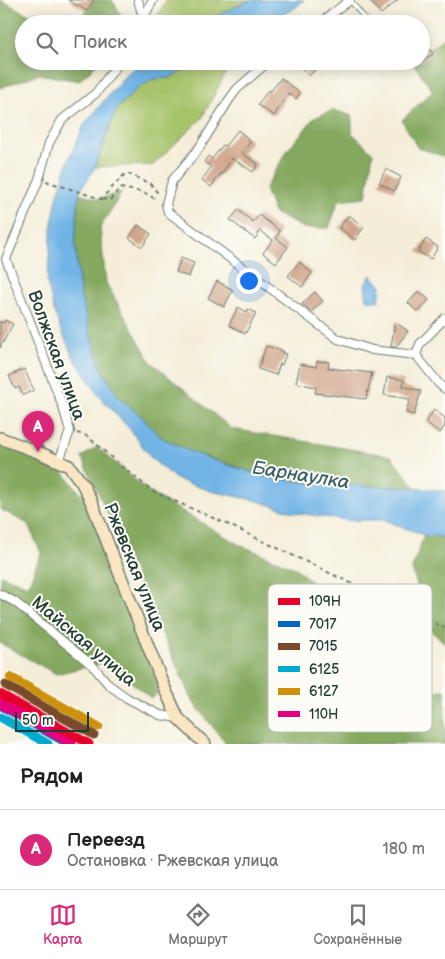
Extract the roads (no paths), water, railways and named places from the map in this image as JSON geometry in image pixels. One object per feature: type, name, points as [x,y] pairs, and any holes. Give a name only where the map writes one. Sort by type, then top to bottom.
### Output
[{"type":"main road","name":"Ржевская улица","points":[[0,438],[69,466],[82,483],[178,718],[205,744]]},
{"type":"street","points":[[138,0],[140,15]]},
{"type":"street","points":[[144,15],[152,0]]},
{"type":"street","points":[[331,15],[350,0]]},
{"type":"street","name":"Волжская улица","points":[[58,461],[70,431],[63,407],[3,258],[40,179],[49,143],[62,120],[96,93],[113,70]]},
{"type":"street","points":[[259,70],[237,89],[199,148],[172,180],[166,204],[168,212],[338,339],[372,350],[416,355],[445,389]]},
{"type":"street","points":[[416,355],[420,344],[445,318]]},
{"type":"street","name":"Майская улица","points":[[0,594],[15,602],[93,666],[109,685],[127,698],[160,715],[178,718]]},
{"type":"lane","points":[[350,0],[362,15]]},
{"type":"water","points":[[250,0],[304,0],[295,8],[281,15],[218,15]]},
{"type":"water","points":[[131,70],[184,70],[169,78],[153,79],[137,89],[117,108],[95,167],[79,193],[75,243],[80,293],[103,372],[119,398],[141,416],[160,437],[215,461],[267,477],[317,484],[445,491],[445,537],[424,535],[384,520],[346,520],[297,513],[254,500],[211,491],[176,479],[152,459],[128,427],[99,396],[72,355],[55,315],[47,282],[52,223],[58,194],[69,159],[84,125]]},
{"type":"water","points":[[371,275],[381,286],[379,301],[367,300],[365,285]]},
{"type":"place","name":"Переезд","points":[[38,452]]},
{"type":"water label","name":"Барнаулка","points":[[301,474]]}]
